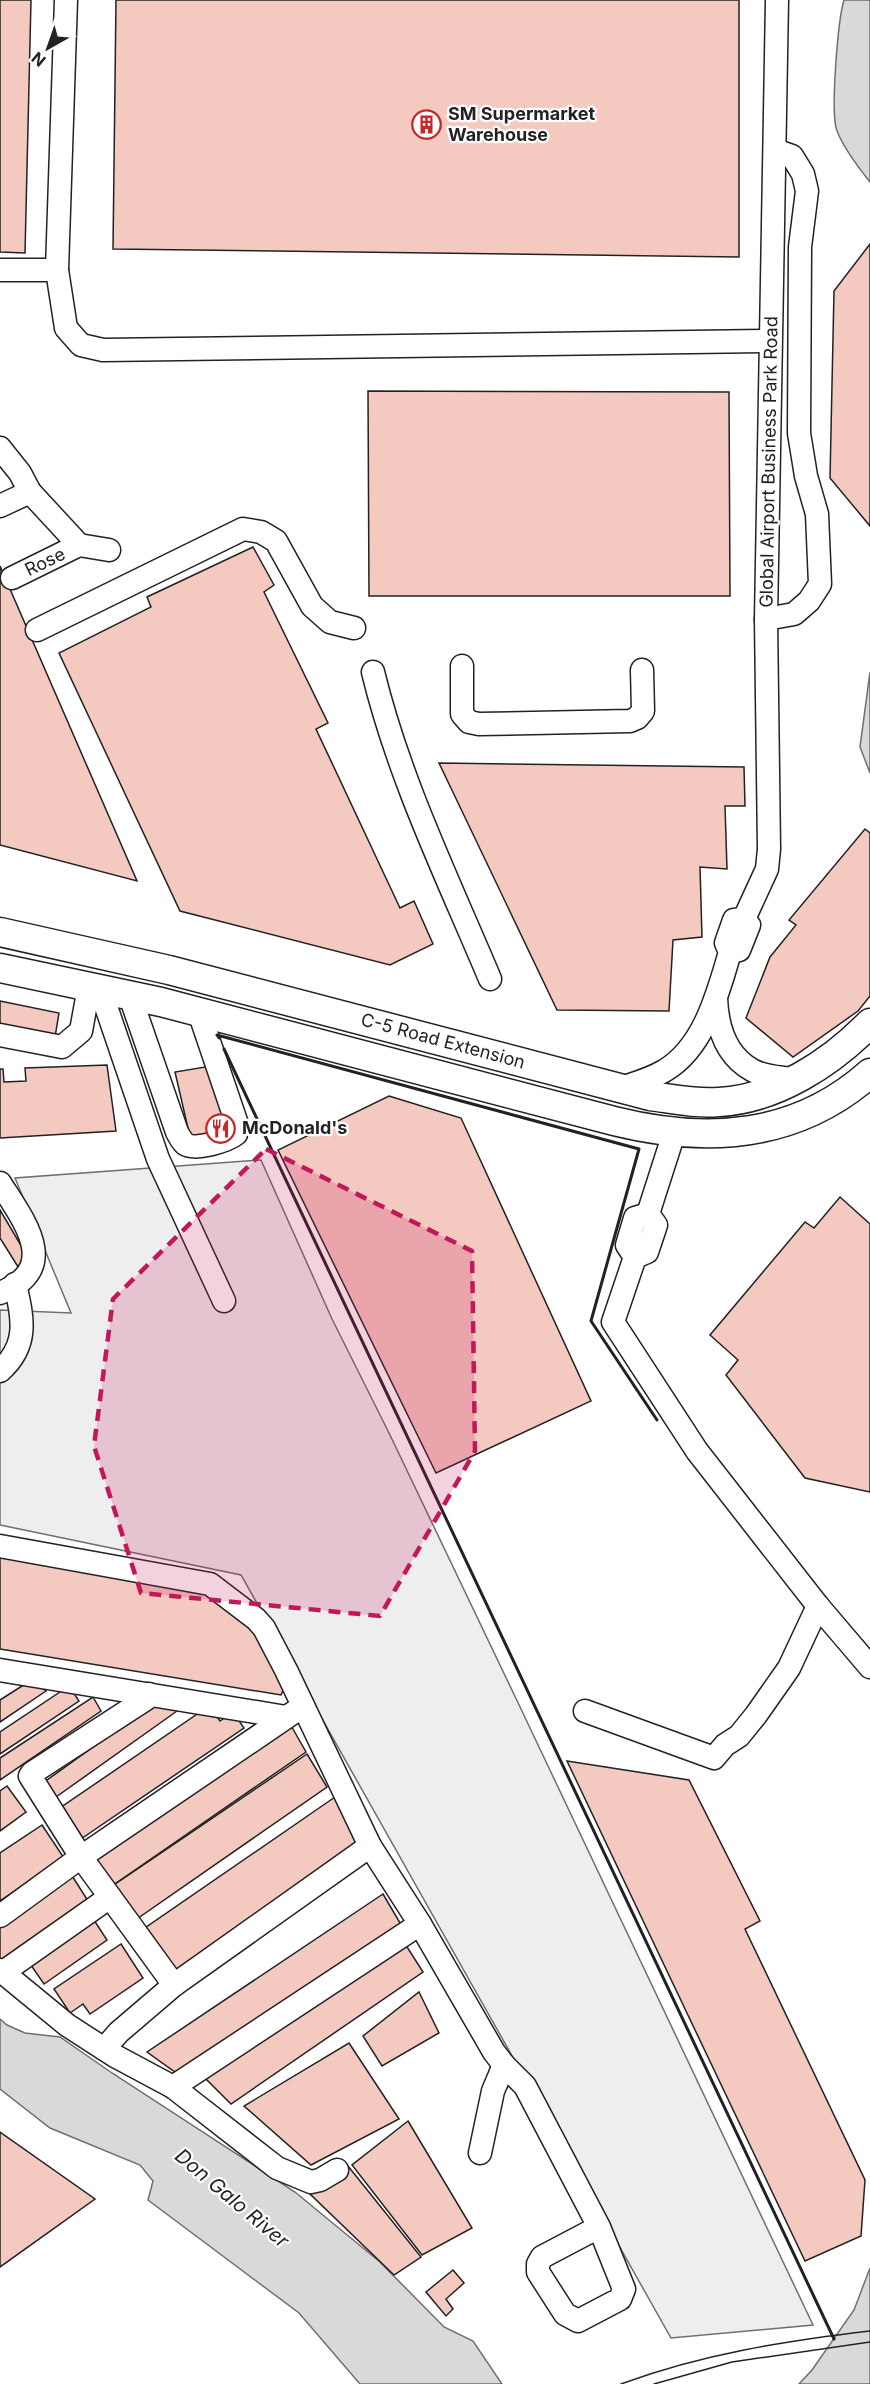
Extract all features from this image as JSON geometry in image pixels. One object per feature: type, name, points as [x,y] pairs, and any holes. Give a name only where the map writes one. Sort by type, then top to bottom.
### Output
[{"type":"main road","name":"C-5 Road Extension","points":[[0,932],[169,970],[650,1096],[687,1102],[743,1099],[793,1079],[837,1054],[870,1023]]},
{"type":"main road","name":"C-5 Road Extension","points":[[0,968],[161,1002],[624,1124],[674,1133],[718,1135],[750,1131],[790,1120],[827,1104],[859,1083],[870,1072]]},
{"type":"main road","points":[[161,1002],[169,970]]},
{"type":"street","points":[[66,0],[57,270],[66,328],[81,345],[103,350],[770,341]]},
{"type":"street","name":"Global Airport Business Park Road","points":[[621,1088],[652,1077],[678,1061],[701,1030],[716,997],[730,952],[739,950],[743,942],[749,925],[744,919],[767,869],[769,849],[766,619],[777,0]]},
{"type":"street","points":[[766,619],[794,614],[810,601],[820,584],[817,514],[806,476],[799,433],[800,247],[807,191],[803,174],[792,156],[774,150]]},
{"type":"street","points":[[0,270],[57,270]]},
{"type":"street","points":[[0,448],[20,472],[30,492],[79,545],[109,550]]},
{"type":"street","points":[[0,506],[30,492]]},
{"type":"street","points":[[37,630],[243,529],[261,532],[276,541],[312,606],[330,622],[354,628]]},
{"type":"street","name":"Rose","points":[[12,578],[79,545]]},
{"type":"street","points":[[462,666],[462,714],[469,722],[479,724],[630,721],[637,718],[643,711],[642,670]]},
{"type":"street","points":[[373,672],[385,720],[402,769],[490,980]]},
{"type":"street","points":[[0,1035],[62,1047],[81,1031],[94,988]]},
{"type":"street","points":[[94,988],[158,1159],[224,1301]]},
{"type":"street","points":[[130,996],[177,1132],[184,1143],[192,1147],[228,1140],[236,1134],[237,1124],[199,1012]]},
{"type":"street","name":"Global Airport Business Park Road","points":[[716,997],[717,1017],[721,1032],[729,1048],[739,1060],[751,1070],[764,1075],[793,1079]]},
{"type":"street","points":[[674,1133],[648,1214],[635,1218],[627,1245],[635,1257],[613,1322],[697,1451],[818,1606],[870,1667]]},
{"type":"street","points":[[0,1183],[30,1229],[35,1257],[29,1273],[8,1288],[22,1336],[11,1361],[0,1371]]},
{"type":"street","points":[[0,1545],[210,1584],[242,1606],[264,1629],[294,1712],[370,1846],[420,1924],[504,2065],[525,2086],[598,2227]]},
{"type":"street","points":[[585,1711],[714,1758],[725,1745],[739,1736],[789,1668],[818,1606]]},
{"type":"street","points":[[5,1674],[294,1712]]},
{"type":"street","points":[[149,1694],[146,1699],[30,1776],[81,1857],[174,1985]]},
{"type":"street","points":[[0,1916],[81,1857],[294,1712]]},
{"type":"street","points":[[104,2049],[119,2032],[174,1985],[370,1846]]},
{"type":"street","points":[[110,1897],[1,1971],[67,2025],[104,2049],[173,2087],[277,2168],[311,2182],[320,2180],[337,2170]]},
{"type":"street","points":[[173,2087],[420,1924]]},
{"type":"street","points":[[480,2153],[493,2091],[504,2065]]},
{"type":"highlighted area","points":[[266,1149],[472,1251],[475,1451],[380,1616],[141,1593],[94,1446],[113,1299]]},
{"type":"shaded area","points":[[261,1160],[332,1319],[390,1435],[813,2325],[671,2338],[241,1575],[0,1525],[0,1310],[71,1313],[15,1178]]},
{"type":"water","points":[[844,0],[870,0],[870,182],[843,144],[835,121],[836,66],[839,26]]},
{"type":"water","points":[[870,672],[870,773],[860,747]]},
{"type":"water","name":"Don Galo River","points":[[0,2019],[7,2025],[25,2033],[60,2037],[295,2192],[380,2262],[444,2327],[473,2341],[502,2384],[360,2384],[299,2313],[148,2200],[153,2181],[140,2165],[50,2128],[0,2089]]},
{"type":"water","points":[[870,2268],[870,2384],[799,2384],[812,2370],[854,2310]]},
{"type":"building","points":[[0,0],[31,0],[25,253],[0,252]]},
{"type":"building","name":"SM Supermarket Warehouse","points":[[116,0],[739,0],[739,257],[113,249]]},
{"type":"building","points":[[870,244],[870,526],[830,478],[834,291]]},
{"type":"building","points":[[368,391],[729,392],[730,596],[369,596]]},
{"type":"building","points":[[253,547],[274,585],[264,592],[328,723],[316,729],[400,908],[414,901],[433,944],[390,965],[180,911],[59,653],[151,607],[147,597]]},
{"type":"building","points":[[0,566],[137,881],[0,845]]},
{"type":"building","points":[[439,763],[744,767],[745,806],[725,806],[727,869],[700,867],[702,937],[673,940],[669,1011],[557,1010]]},
{"type":"building","points":[[865,829],[870,833],[870,996],[858,1011],[793,1057],[746,1018],[770,957],[796,925],[789,920]]},
{"type":"building","points":[[0,1001],[59,1013],[54,1043],[0,1030]]},
{"type":"building","points":[[107,1065],[116,1131],[0,1138],[0,1069],[3,1069],[4,1082],[26,1081],[25,1068]]},
{"type":"building","points":[[211,1066],[228,1130],[190,1137],[175,1072]]},
{"type":"building","points":[[389,1096],[461,1118],[591,1401],[436,1473],[278,1150]]},
{"type":"building","points":[[840,1197],[870,1224],[870,1492],[805,1478],[726,1375],[738,1360],[710,1335],[805,1222],[814,1228]]},
{"type":"building","points":[[0,1210],[32,1264],[20,1270],[0,1238]]},
{"type":"building","points":[[0,1548],[209,1587],[254,1623],[289,1678],[281,1695],[0,1649]]},
{"type":"building","points":[[33,1679],[46,1691],[0,1722],[0,1700]]},
{"type":"building","points":[[69,1686],[79,1701],[0,1754],[0,1732]]},
{"type":"building","points":[[93,1697],[101,1711],[0,1780],[0,1758]]},
{"type":"building","points":[[163,1697],[177,1711],[49,1802],[40,1785]]},
{"type":"building","points":[[209,1706],[220,1721],[233,1712],[244,1728],[75,1843],[54,1812]]},
{"type":"building","points":[[289,1722],[306,1752],[106,1890],[86,1859]]},
{"type":"building","points":[[307,1754],[327,1787],[131,1923],[108,1889]]},
{"type":"building","points":[[567,1761],[689,1780],[760,1921],[745,1929],[865,2180],[861,2236],[805,2261]]},
{"type":"building","points":[[7,1786],[26,1812],[0,1831],[0,1791]]},
{"type":"building","points":[[335,1797],[358,1846],[172,1975],[142,1930]]},
{"type":"building","points":[[42,1825],[64,1858],[0,1901],[0,1853]]},
{"type":"building","points":[[69,1871],[90,1904],[0,1963],[0,1919]]},
{"type":"building","points":[[383,1894],[403,1928],[182,2077],[147,2052]]},
{"type":"building","points":[[90,1914],[107,1940],[44,1984],[26,1958]]},
{"type":"building","points":[[402,1939],[423,1972],[231,2104],[202,2075]]},
{"type":"building","points":[[121,1944],[143,1978],[90,2014],[83,2004],[70,2013],[54,1989]]},
{"type":"building","points":[[419,1992],[439,2033],[382,2066],[363,2036]]},
{"type":"building","points":[[349,2043],[399,2119],[311,2165],[244,2106]]},
{"type":"building","points":[[408,2121],[472,2228],[422,2255],[352,2165]]},
{"type":"building","points":[[0,2132],[95,2199],[0,2267]]},
{"type":"building","points":[[348,2166],[421,2257],[394,2275],[308,2192]]},
{"type":"building","points":[[453,2270],[464,2283],[446,2299],[453,2309],[446,2316],[426,2292]]},
{"type":"tram line","points":[[621,2384],[682,2364],[744,2350],[870,2331]]},
{"type":"tram line","points":[[654,2384],[732,2362],[870,2342]]},
{"type":"wall","points":[[219,1038],[217,1035],[639,1149],[591,1321],[657,1420]]},
{"type":"wall","points":[[224,1049],[834,2339]]},
{"type":"place","name":"SM Supermarket Warehouse","points":[[427,124]]},
{"type":"place","name":"McDonald's","points":[[221,1128]]}]
